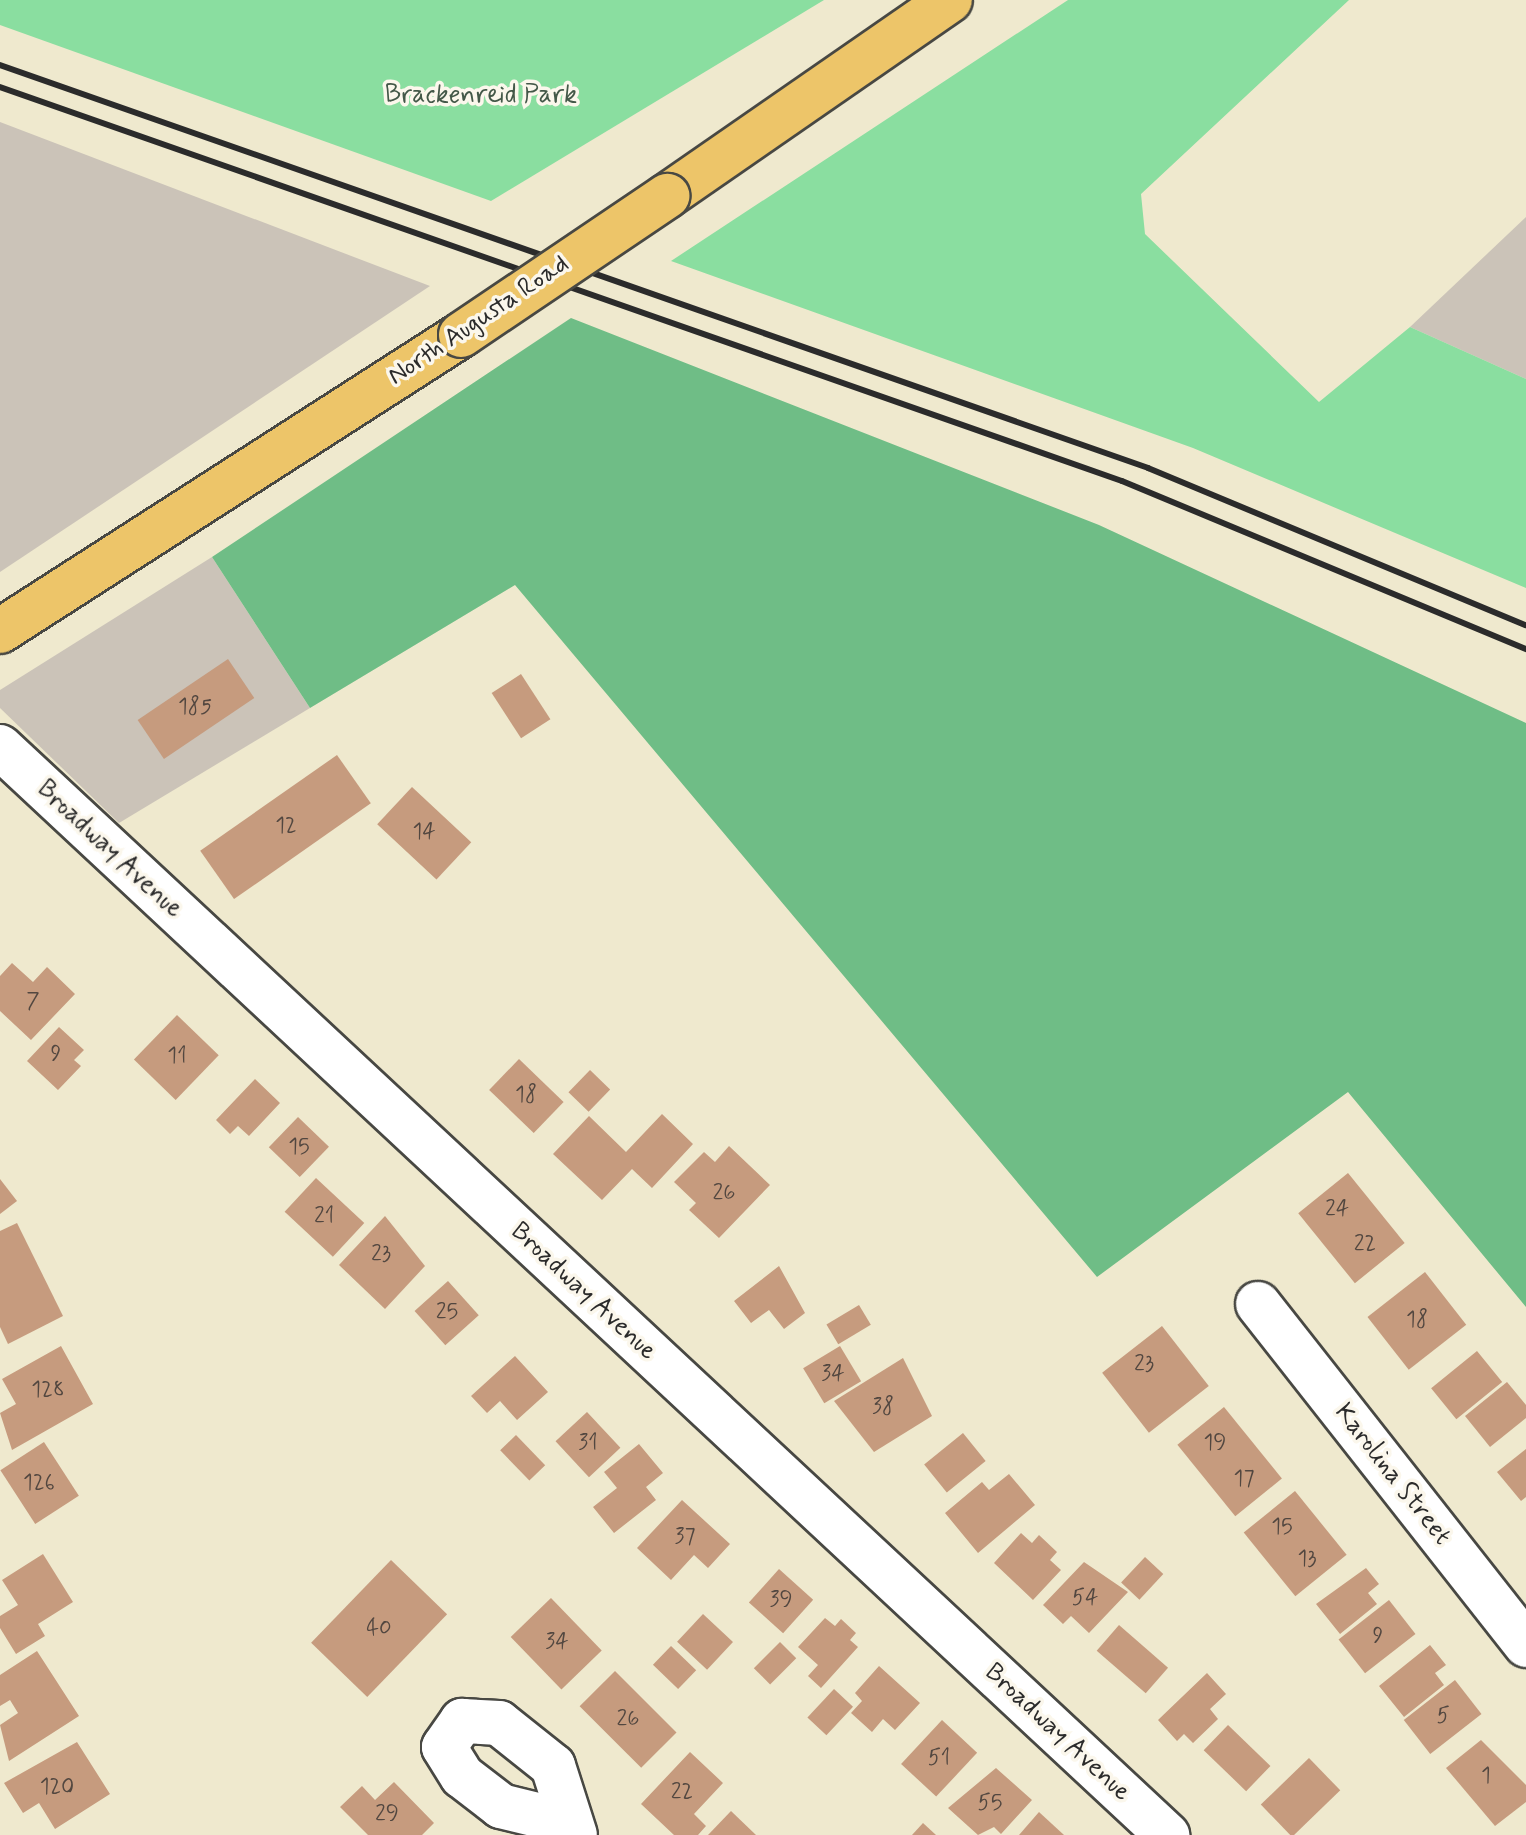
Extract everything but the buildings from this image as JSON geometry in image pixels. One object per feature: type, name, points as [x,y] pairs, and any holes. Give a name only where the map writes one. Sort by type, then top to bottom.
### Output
[{"type":"main road","name":"North Augusta Road","points":[[0,631],[461,335],[950,0]]},
{"type":"street","name":"Broadway Avenue","points":[[0,747],[1167,1835]]},
{"type":"street","name":"Karolina Street","points":[[1258,1304],[1526,1645]]},
{"type":"shaded area","points":[[0,122],[430,286],[0,572]]},
{"type":"shaded area","points":[[1526,217],[1526,379],[1410,327]]},
{"type":"shaded area","points":[[212,557],[310,708],[119,823],[0,708],[0,690]]},
{"type":"green space","name":"Brackenreid Park","points":[[0,0],[824,0],[491,201],[0,25]]},
{"type":"green space","points":[[1068,0],[1349,0],[1141,194],[1145,234],[1319,402],[1410,327],[1526,379],[1526,588],[1193,448],[671,261]]},
{"type":"green space","points":[[571,318],[1099,525],[1526,723],[1526,1307],[1348,1092],[1097,1277],[515,585],[310,708],[212,557]]},
{"type":"railway","points":[[0,65],[1148,468],[1526,625]]},
{"type":"railway","points":[[0,87],[1122,481],[1526,649]]}]
